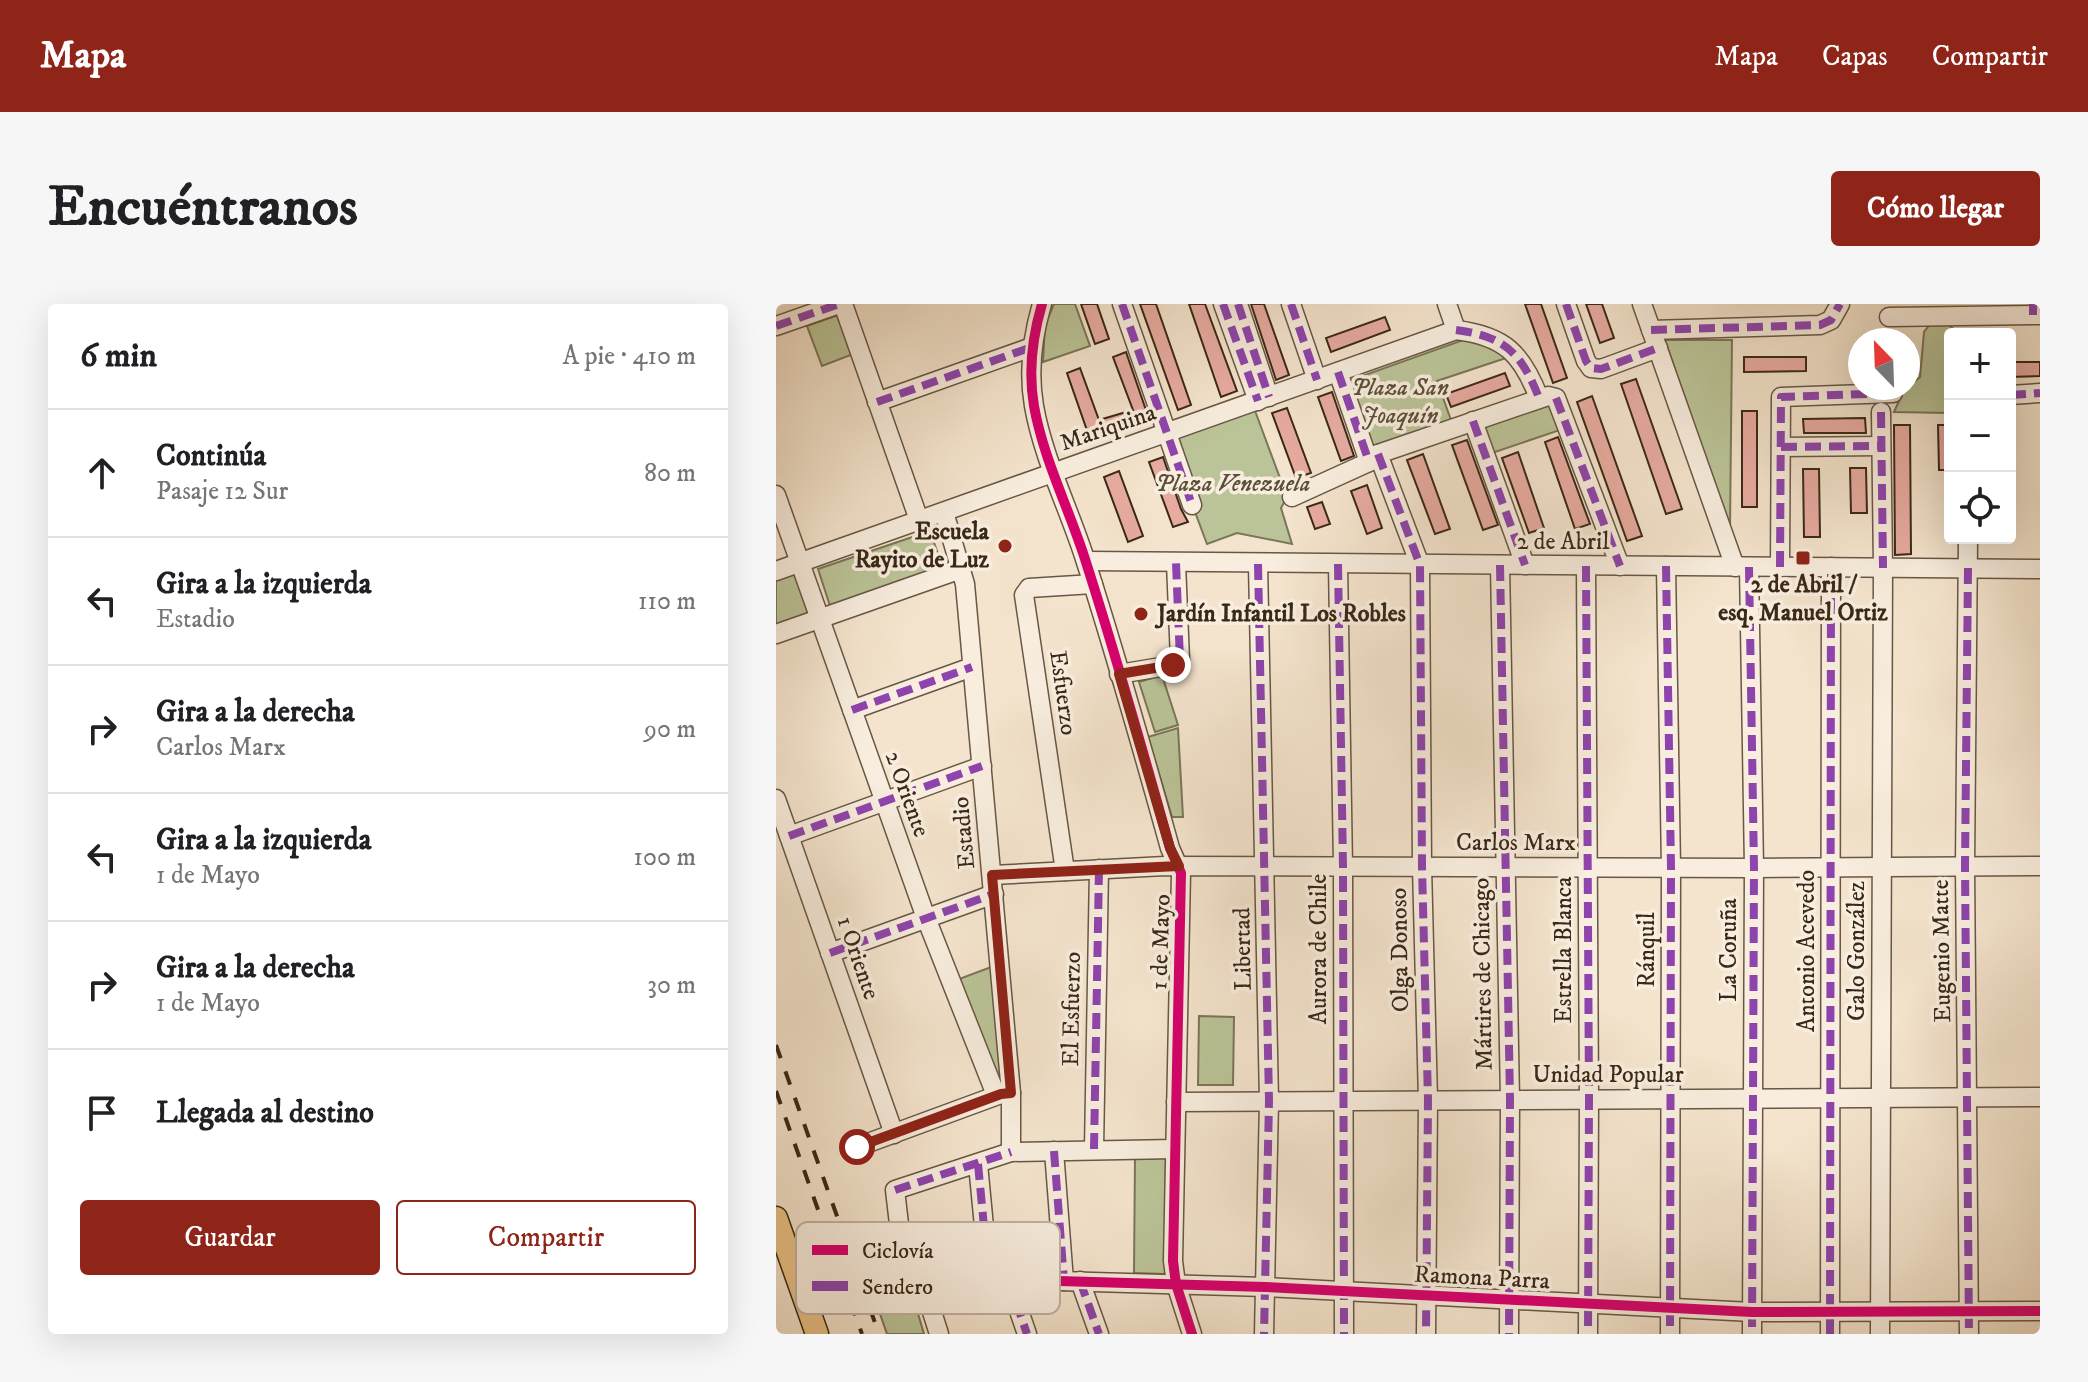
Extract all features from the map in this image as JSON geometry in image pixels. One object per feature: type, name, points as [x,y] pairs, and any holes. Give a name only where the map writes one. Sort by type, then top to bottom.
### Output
[{"type":"main road","points":[[776,1218],[796,1275]]},
{"type":"main road","points":[[810,1314],[817,1334]]},
{"type":"street","points":[[776,326],[841,304],[919,520]]},
{"type":"street","name":"1 de Mayo","points":[[1042,304],[1032,347],[1034,406],[1086,561],[1182,881],[1173,1261],[1176,1284],[1192,1334]]},
{"type":"street","points":[[1122,304],[1192,505]]},
{"type":"street","points":[[1223,304],[1264,399]]},
{"type":"street","points":[[1238,304],[1264,399]]},
{"type":"street","points":[[1291,304],[1317,380]]},
{"type":"street","points":[[1447,304],[1456,330],[1488,337],[1514,351],[1548,398],[1620,566]]},
{"type":"street","points":[[1566,304],[1586,361],[1591,368],[1601,369],[1654,339],[1820,325],[1831,320],[1840,304]]},
{"type":"street","name":"La Coruña","points":[[1642,304],[1742,567],[1754,868],[1752,1334]]},
{"type":"street","points":[[1889,317],[1939,310],[1965,325],[2035,311]]},
{"type":"street","name":"Mariquina","points":[[776,571],[1456,330]]},
{"type":"street","points":[[877,402],[1032,347]]},
{"type":"street","points":[[1338,372],[1420,565]]},
{"type":"street","points":[[2016,395],[2040,393]]},
{"type":"street","points":[[1780,567],[1781,397],[1848,395]]},
{"type":"street","points":[[1292,497],[1374,458],[1473,421],[1548,398]]},
{"type":"street","name":"Galo González","points":[[1880,1334],[1881,412]]},
{"type":"street","points":[[1473,421],[1525,565]]},
{"type":"street","points":[[1781,447],[1881,446]]},
{"type":"street","name":"2 Oriente","points":[[776,495],[926,918],[993,1087],[1006,1094]]},
{"type":"street","name":"Estadio","points":[[944,512],[961,569],[972,667],[993,884],[1011,1152]]},
{"type":"street","name":"Eugenio Matte","points":[[1968,544],[1965,866],[1969,1334]]},
{"type":"street","name":"2 de Abril","points":[[1086,561],[2040,569]]},
{"type":"street","points":[[1119,674],[1176,664],[1180,660],[1176,563]]},
{"type":"street","name":"Libertad","points":[[1258,564],[1269,1101],[1264,1334]]},
{"type":"street","name":"Aurora de Chile","points":[[1338,564],[1343,867],[1344,1334]]},
{"type":"street","name":"Olga Donoso","points":[[1420,565],[1422,867],[1428,1100],[1426,1334]]},
{"type":"street","name":"Mártires de Chicago","points":[[1500,565],[1510,1100],[1509,1334]]},
{"type":"street","name":"Estrella Blanca","points":[[1586,566],[1588,1334]]},
{"type":"street","name":"Ránquil","points":[[1666,566],[1671,868],[1670,1334]]},
{"type":"street","name":"Antonio Acevedo","points":[[1830,1334],[1831,567]]},
{"type":"street","points":[[776,634],[961,569]]},
{"type":"street","name":"Esfuerzo","points":[[1065,871],[1024,595],[1029,588],[1093,584]]},
{"type":"street","points":[[852,710],[972,667]]},
{"type":"street","points":[[789,836],[982,766]]},
{"type":"street","name":"1 Oriente","points":[[776,799],[894,1134]]},
{"type":"street","name":"Carlos Marx","points":[[830,953],[926,918],[993,884],[1065,871],[1179,866],[2040,866]]},
{"type":"street","name":"El Esfuerzo","points":[[1094,1149],[1099,869]]},
{"type":"street","points":[[857,1147],[1006,1094]]},
{"type":"street","name":"Unidad Popular","points":[[1176,1102],[2040,1097]]},
{"type":"street","points":[[899,1222],[895,1190],[1011,1152],[1174,1149]]},
{"type":"street","points":[[1054,1151],[1072,1281],[1099,1334]]},
{"type":"street","points":[[978,1164],[988,1222]]},
{"type":"street","name":"Ramona Parra","points":[[1060,1281],[1344,1290],[1752,1312],[2040,1311]]},
{"type":"street","points":[[933,1314],[939,1334]]},
{"type":"street","points":[[1016,1314],[1027,1334]]},
{"type":"green space","points":[[1054,304],[1075,304],[1090,346],[1043,362],[1045,325]]},
{"type":"green space","points":[[841,314],[856,353],[822,366],[807,326]]},
{"type":"green space","points":[[1931,323],[1947,324],[1952,328],[1944,328],[1944,413],[1894,412],[1899,400],[1920,400],[1924,332]]},
{"type":"green space","name":"Plaza San Joaquín","points":[[1466,339],[1509,357],[1437,381],[1452,423],[1372,452],[1348,381]]},
{"type":"green space","points":[[1665,340],[1732,340],[1730,529]]},
{"type":"green space","points":[[1551,396],[1563,429],[1489,454],[1478,422]]},
{"type":"green space","name":"Plaza Venezuela","points":[[1254,408],[1287,497],[1281,508],[1292,544],[1237,533],[1207,544],[1168,440]]},
{"type":"green space","points":[[930,531],[944,571],[831,609],[818,569]]},
{"type":"green space","points":[[796,574],[810,615],[776,627],[776,580]]},
{"type":"green space","points":[[1162,675],[1178,725],[1155,732],[1139,682]]},
{"type":"green space","points":[[1178,728],[1183,817],[1172,817],[1148,737]]},
{"type":"green space","points":[[994,966],[1003,1083],[998,1084],[959,979]]},
{"type":"green space","points":[[1199,1016],[1234,1017],[1233,1085],[1198,1085]]},
{"type":"green space","points":[[1135,1157],[1166,1157],[1165,1274],[1134,1273]]},
{"type":"green space","points":[[880,1314],[918,1314],[924,1334],[887,1334]]},
{"type":"building","points":[[1081,304],[1097,304],[1109,339],[1095,344]]},
{"type":"building","points":[[1140,304],[1156,304],[1191,405],[1178,410]]},
{"type":"building","points":[[1189,304],[1205,304],[1237,391],[1221,397]]},
{"type":"building","points":[[1251,304],[1264,304],[1289,375],[1276,380]]},
{"type":"building","points":[[1525,304],[1541,304],[1567,378],[1553,383]]},
{"type":"building","points":[[1586,304],[1602,304],[1614,338],[1600,343]]},
{"type":"building","points":[[1385,317],[1390,330],[1331,352],[1326,338]]},
{"type":"building","points":[[1126,352],[1149,419],[1090,439],[1067,373],[1080,368],[1099,420],[1133,410],[1113,357]]},
{"type":"building","points":[[1744,357],[1806,357],[1806,371],[1744,372]]},
{"type":"building","points":[[2016,362],[2040,362],[2040,376],[2016,377]]},
{"type":"building","points":[[1505,373],[1510,386],[1451,407],[1446,394]]},
{"type":"building","points":[[1636,379],[1682,509],[1666,514],[1621,384]]},
{"type":"building","points":[[1332,392],[1354,456],[1341,461],[1318,397]]},
{"type":"building","points":[[1592,396],[1642,536],[1627,541],[1577,402]]},
{"type":"building","points":[[1287,408],[1311,473],[1296,478],[1272,413]]},
{"type":"building","points":[[1742,411],[1757,411],[1757,507],[1742,507]]},
{"type":"building","points":[[1865,418],[1866,433],[1804,433],[1803,419]]},
{"type":"building","points":[[1894,425],[1910,425],[1911,554],[1895,555]]},
{"type":"building","points":[[1938,425],[1944,425],[1944,470],[1939,470]]},
{"type":"building","points":[[1558,437],[1590,524],[1575,529],[1545,442]]},
{"type":"building","points":[[1467,440],[1498,525],[1483,530],[1452,445]]},
{"type":"building","points":[[1518,452],[1544,528],[1529,533],[1502,458]]},
{"type":"building","points":[[1423,454],[1450,529],[1435,534],[1407,460]]},
{"type":"building","points":[[1163,457],[1188,522],[1173,527],[1149,462]]},
{"type":"building","points":[[1850,468],[1866,468],[1867,513],[1851,513]]},
{"type":"building","points":[[1803,469],[1819,469],[1820,537],[1804,537]]},
{"type":"building","points":[[1119,471],[1143,536],[1128,542],[1104,477]]},
{"type":"building","points":[[1367,485],[1382,528],[1367,534],[1351,491]]},
{"type":"building","points":[[1322,502],[1330,524],[1315,529],[1307,507]]},
{"type":"railway","points":[[776,1045],[839,1222]]},
{"type":"railway","points":[[776,1091],[822,1222]]},
{"type":"railway","points":[[855,1314],[862,1334]]},
{"type":"railway","points":[[872,1314],[879,1334]]},
{"type":"marked path","points":[[776,326],[839,304]]},
{"type":"marked path","points":[[1122,304],[1192,505]]},
{"type":"marked path","points":[[1223,304],[1258,401]]},
{"type":"marked path","points":[[1238,304],[1269,397]]},
{"type":"marked path","points":[[1291,304],[1317,380]]},
{"type":"marked path","points":[[1566,304],[1591,368],[1601,369],[1658,348]]},
{"type":"marked path","points":[[1651,330],[1820,325],[1831,320],[1840,304]]},
{"type":"marked path","points":[[2033,304],[2033,315]]},
{"type":"marked path","points":[[1456,330],[1487,337],[1510,350],[1526,370],[1539,398]]},
{"type":"marked path","points":[[877,402],[1032,347]]},
{"type":"marked path","points":[[1338,372],[1369,462]]},
{"type":"marked path","points":[[2016,395],[2040,393]]},
{"type":"marked path","points":[[1780,567],[1781,397],[1848,395]]},
{"type":"marked path","points":[[1556,398],[1620,566]]},
{"type":"marked path","points":[[1881,412],[1883,568]]},
{"type":"marked path","points":[[1473,421],[1525,565]]},
{"type":"marked path","points":[[1781,447],[1881,446]]},
{"type":"marked path","points":[[1378,454],[1420,565],[1422,867],[1428,1100],[1426,1334]]},
{"type":"marked path","points":[[1119,674],[1173,665],[1180,660],[1176,563]]},
{"type":"marked path","points":[[1258,564],[1269,1101],[1264,1334]]},
{"type":"marked path","points":[[1338,564],[1343,867],[1344,1334]]},
{"type":"marked path","points":[[1500,565],[1510,1100],[1509,1334]]},
{"type":"marked path","points":[[1586,566],[1588,1334]]},
{"type":"marked path","points":[[1666,566],[1671,868],[1670,1334]]},
{"type":"marked path","points":[[1749,567],[1754,868],[1752,1334]]},
{"type":"marked path","points":[[1830,1334],[1831,567]]},
{"type":"marked path","points":[[1968,568],[1965,866],[1969,1334]]},
{"type":"marked path","points":[[852,710],[972,667]]},
{"type":"marked path","points":[[789,836],[982,766]]},
{"type":"marked path","points":[[1094,1149],[1099,869]]},
{"type":"marked path","points":[[830,953],[994,894]]},
{"type":"marked path","points":[[857,1147],[1001,1094]]},
{"type":"marked path","points":[[1054,1151],[1059,1222]]},
{"type":"marked path","points":[[895,1190],[1011,1152]]},
{"type":"marked path","points":[[978,1164],[984,1222]]},
{"type":"marked path","points":[[1060,1229],[1064,1281]]},
{"type":"marked path","points":[[1080,1281],[1099,1334]]},
{"type":"marked path","points":[[1020,1314],[1027,1334]]},
{"type":"cycle path","points":[[1042,304],[1031,367],[1038,425],[1084,556],[1170,848],[1181,873],[1173,1261],[1176,1284],[1192,1334]]},
{"type":"cycle path","points":[[1060,1281],[1265,1287],[1752,1312],[2040,1311]]},
{"type":"place","name":"Escuela Rayito de Luz","points":[[1005,546]]},
{"type":"place","name":"2 de Abril / esq. Manuel Ortiz","points":[[1803,558]]},
{"type":"place","name":"Jardín Infantil Los Robles","points":[[1141,614]]},
{"type":"route","points":[[857,1147],[1011,1093],[992,875],[1179,866],[1170,848],[1119,674],[1173,665]]}]
